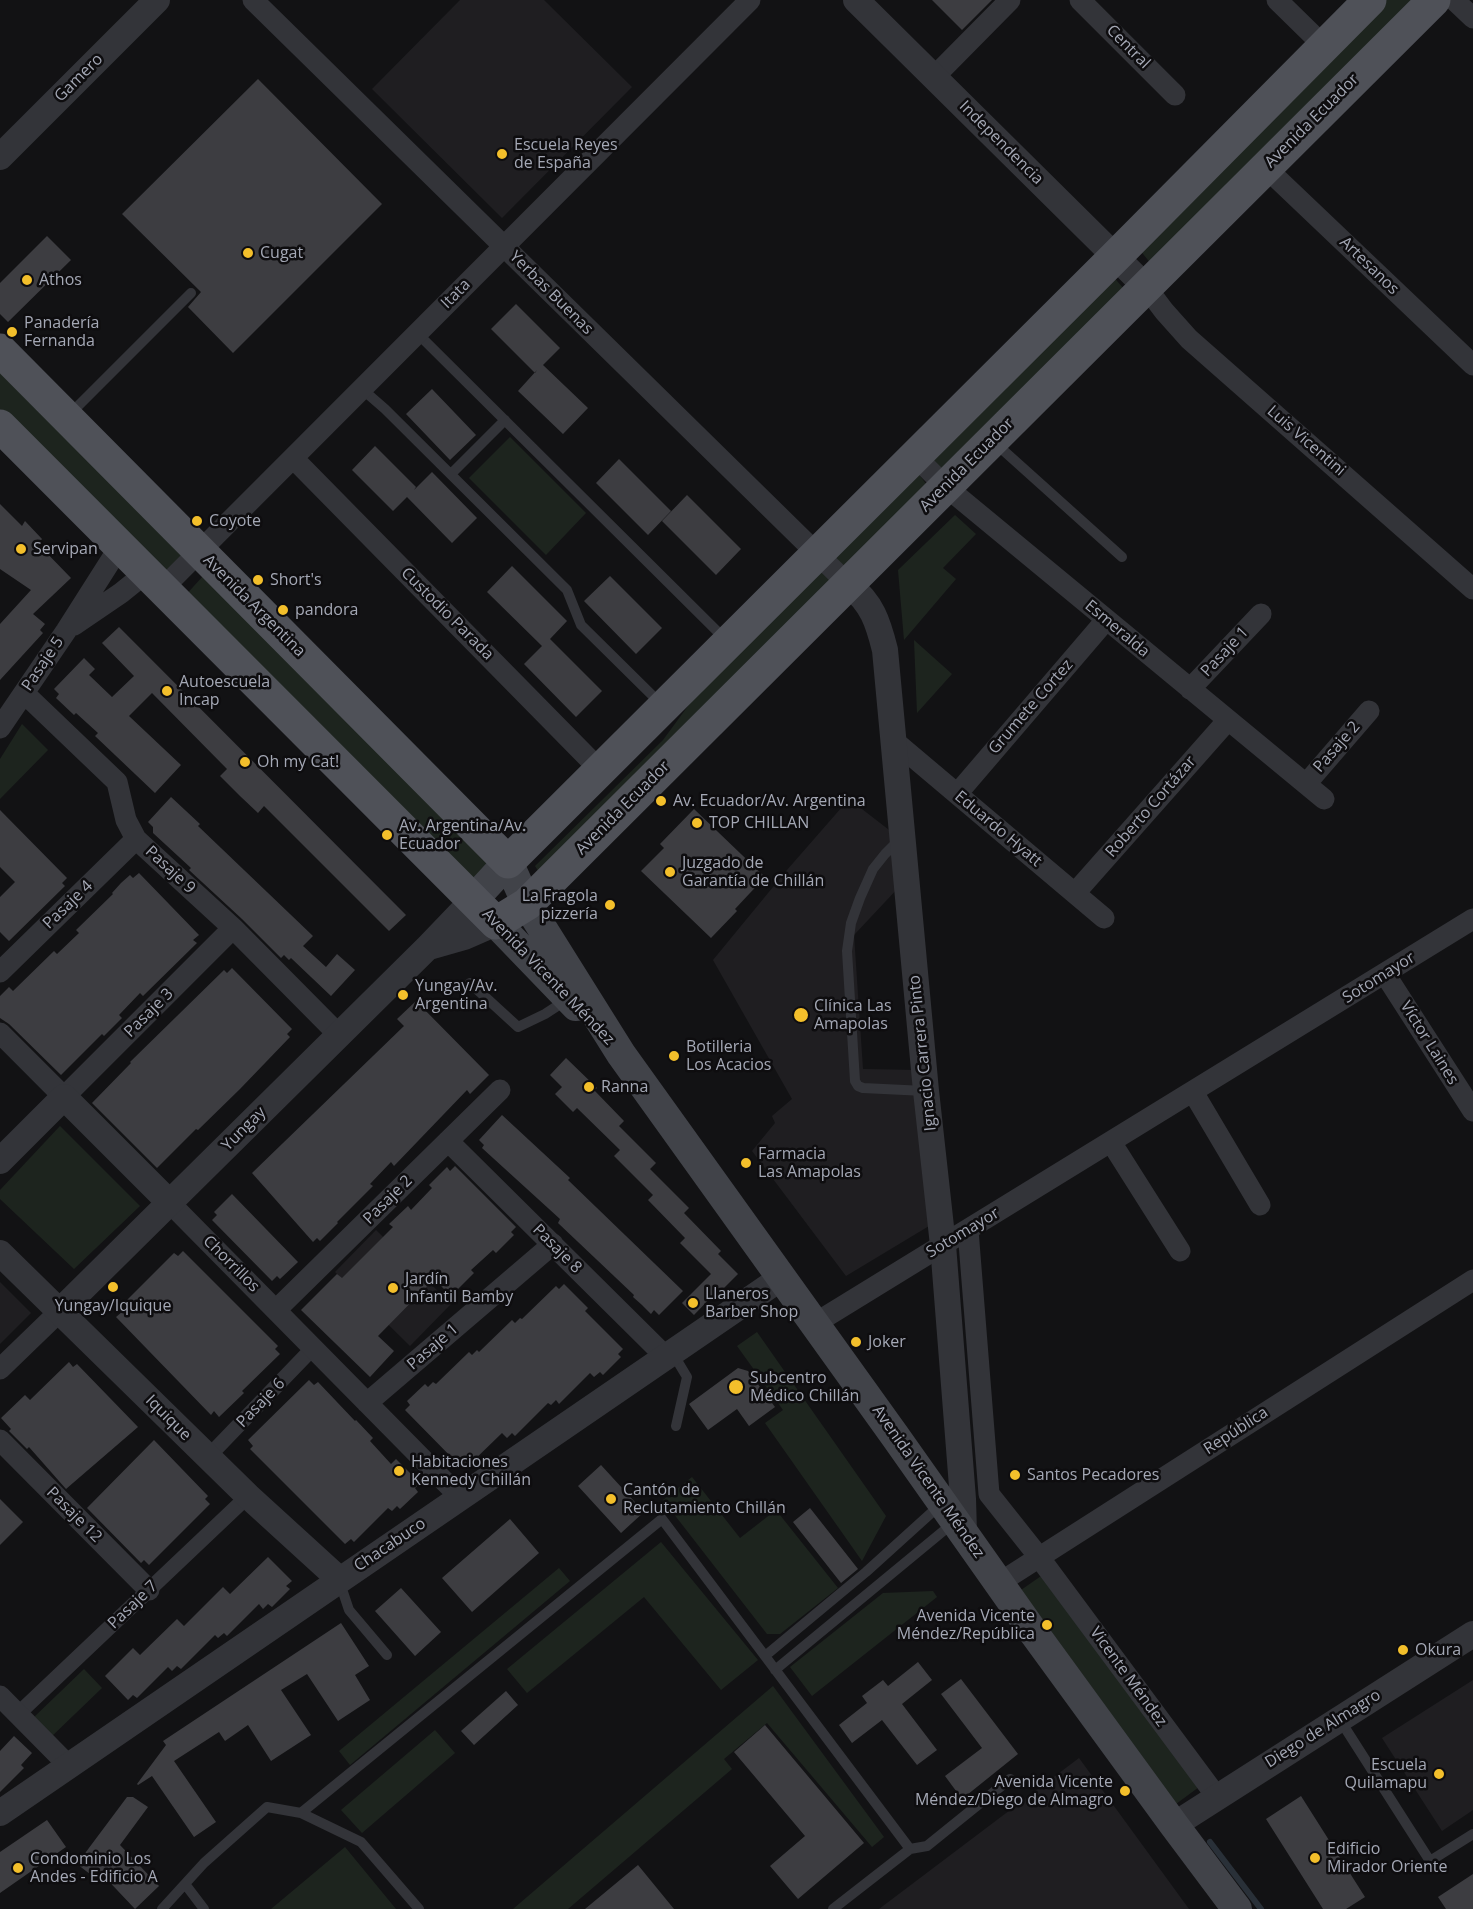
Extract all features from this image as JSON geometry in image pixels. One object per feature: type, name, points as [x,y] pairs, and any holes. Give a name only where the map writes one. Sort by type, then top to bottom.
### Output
[{"type":"main road","points":[[0,426],[474,899],[663,706],[1370,0]]},
{"type":"main road","name":"Avenida Ecuador","points":[[496,923],[527,904],[1434,0]]},
{"type":"main road","name":"Avenida Argentina","points":[[0,350],[508,862]]},
{"type":"main road","name":"Avenida Vicente Méndez","points":[[508,862],[527,904],[621,1054],[999,1583],[1237,1909]]},
{"type":"main road","name":"Avenida Vicente Méndez","points":[[474,899],[621,1054]]},
{"type":"street","name":"Gamero","points":[[0,157],[157,0]]},
{"type":"street","name":"Yerbas Buenas","points":[[254,0],[849,585]]},
{"type":"street","name":"Itata","points":[[155,580],[200,552],[750,0]]},
{"type":"street","name":"Independencia","points":[[856,0],[1146,287]]},
{"type":"street","points":[[934,77],[1010,0]]},
{"type":"street","name":"Central","points":[[1080,0],[1175,95]]},
{"type":"street","points":[[1277,0],[1324,46]]},
{"type":"street","points":[[1454,0],[1473,18]]},
{"type":"street","name":"Artesanos","points":[[1265,167],[1473,365]]},
{"type":"street","name":"Luis Vicentini","points":[[1146,287],[1189,339],[1473,589]]},
{"type":"street","name":"Esmeralda","points":[[914,455],[945,486],[1324,799]]},
{"type":"street","name":"Custodio Parada","points":[[293,458],[600,770]]},
{"type":"street","name":"Pasaje 5","points":[[0,729],[120,546]]},
{"type":"street","name":"Pasaje 5","points":[[66,631],[121,593],[155,580]]},
{"type":"street","name":"Ignacio Carrera Pinto","points":[[849,585],[862,596],[876,620],[885,650],[926,1091],[943,1245],[963,1499],[954,1519]]},
{"type":"street","name":"Pasaje 1","points":[[1190,689],[1261,614]]},
{"type":"street","name":"Grumete Cortez","points":[[957,794],[1106,620]]},
{"type":"street","name":"Pasaje 9","points":[[24,693],[117,782],[126,820],[136,839],[233,928],[339,1035]]},
{"type":"street","name":"Pasaje 2","points":[[1306,784],[1369,711]]},
{"type":"street","name":"Roberto Cortázar","points":[[1075,893],[1228,720]]},
{"type":"street","name":"Eduardo Hyatt","points":[[893,740],[1104,918]]},
{"type":"street","name":"Pasaje 4","points":[[0,972],[136,839]]},
{"type":"street","name":"Yungay","points":[[60,1311],[474,899]]},
{"type":"street","name":"Sotomayor","points":[[814,1324],[1473,919]]},
{"type":"street","points":[[428,947],[464,938],[496,923]]},
{"type":"street","name":"Pasaje 3","points":[[64,1097],[233,928]]},
{"type":"street","name":"Víctor Laines","points":[[1386,974],[1473,1112]]},
{"type":"street","name":"Chorrillos","points":[[0,1033],[460,1497]]},
{"type":"street","name":"Pasaje 2","points":[[276,1310],[500,1090]]},
{"type":"street","points":[[1193,1092],[1260,1205]]},
{"type":"street","points":[[0,1161],[64,1097]]},
{"type":"street","name":"Pasaje 8","points":[[448,1141],[669,1354]]},
{"type":"street","points":[[1111,1142],[1180,1251]]},
{"type":"street","points":[[968,1230],[989,1494],[1039,1557]]},
{"type":"street","name":"Pasaje 1","points":[[367,1403],[553,1244]]},
{"type":"street","name":"Iquique","points":[[0,1253],[248,1496],[339,1579]]},
{"type":"street","name":"Chacabuco","points":[[0,1813],[781,1278]]},
{"type":"street","name":"República","points":[[999,1583],[1473,1280]]},
{"type":"street","points":[[0,1369],[60,1311]]},
{"type":"street","name":"Pasaje 6","points":[[208,1457],[314,1348]]},
{"type":"street","name":"Pasaje 12","points":[[0,1440],[149,1590]]},
{"type":"street","name":"Pasaje 7","points":[[18,1714],[248,1496]]},
{"type":"street","name":"Vicente Méndez","points":[[1039,1557],[1216,1797]]},
{"type":"street","name":"Diego de Almagro","points":[[1174,1825],[1473,1634]]},
{"type":"street","points":[[0,1696],[69,1766]]},
{"type":"lane","points":[[66,417],[191,293]]},
{"type":"lane","points":[[417,333],[728,642]]},
{"type":"lane","points":[[362,389],[385,409],[567,590],[581,625],[663,706]]},
{"type":"lane","points":[[451,474],[505,420]]},
{"type":"lane","points":[[992,440],[1122,557]]},
{"type":"lane","points":[[902,837],[873,869],[851,923],[847,951],[855,1081],[863,1088],[926,1091]]},
{"type":"lane","points":[[470,983],[518,1027],[569,999]]},
{"type":"lane","points":[[669,1354],[687,1377],[676,1426]]},
{"type":"lane","points":[[301,1813],[662,1519],[910,1849]]},
{"type":"lane","points":[[765,1656],[866,1572],[954,1519]]},
{"type":"lane","points":[[775,1670],[954,1519]]},
{"type":"lane","points":[[339,1579],[348,1610],[387,1655]]},
{"type":"lane","points":[[1339,1719],[1430,1861],[1473,1834]]},
{"type":"lane","points":[[833,1909],[910,1849],[927,1846],[1010,1779]]},
{"type":"lane","points":[[162,1909],[204,1863],[267,1806],[301,1813],[361,1842],[419,1909]]},
{"type":"lane","points":[[185,1884],[204,1909]]},
{"type":"shaded area","name":"Escuela Reyes de España","points":[[460,0],[544,0],[632,87],[502,218],[372,89]]},
{"type":"shaded area","points":[[1381,0],[1423,0],[1156,270],[1139,249]]},
{"type":"shaded area","points":[[1111,274],[1130,296],[950,479],[930,459]]},
{"type":"shaded area","points":[[0,373],[186,559],[163,580],[0,415]]},
{"type":"shaded area","points":[[510,437],[586,513],[546,555],[469,478]]},
{"type":"shaded area","points":[[917,472],[930,489],[542,877],[535,866],[663,740],[702,687]]},
{"type":"shaded area","points":[[955,515],[976,534],[943,568],[956,579],[904,640],[898,570]]},
{"type":"shaded area","points":[[204,575],[491,864],[472,884],[183,598]]},
{"type":"shaded area","points":[[914,640],[952,674],[917,713]]},
{"type":"shaded area","points":[[22,724],[48,750],[0,799],[0,759]]},
{"type":"shaded area","name":"Clínica Las Amapolas","points":[[849,799],[893,833],[900,886],[854,935],[863,1069],[916,1070],[929,1226],[846,1276],[752,1151],[775,1123],[772,1116],[792,1099],[713,960]]},
{"type":"shaded area","points":[[60,1126],[140,1206],[74,1269],[0,1199],[0,1190]]},
{"type":"shaded area","name":"Jardín Infantil Bamby","points":[[376,1230],[451,1304],[410,1346],[335,1272]]},
{"type":"shaded area","points":[[0,1282],[31,1313],[0,1344]]},
{"type":"shaded area","points":[[757,1332],[886,1516],[862,1561],[765,1423],[783,1410],[737,1346]]},
{"type":"shaded area","points":[[692,1477],[740,1538],[776,1510],[838,1588],[780,1634],[767,1634],[663,1500]]},
{"type":"shaded area","points":[[661,1542],[758,1660],[721,1690],[644,1597],[527,1693],[507,1669]]},
{"type":"shaded area","points":[[559,1568],[570,1581],[350,1765],[339,1751]]},
{"type":"shaded area","points":[[1044,1574],[1199,1787],[1176,1804],[1021,1590]]},
{"type":"shaded area","points":[[933,1591],[937,1597],[812,1696],[790,1667],[883,1593]]},
{"type":"shaded area","points":[[84,1669],[102,1688],[50,1738],[32,1719]]},
{"type":"shaded area","name":"Escuela Quilamapu","points":[[1473,1680],[1473,1810],[1442,1831],[1382,1738]]},
{"type":"shaded area","points":[[773,1686],[884,1837],[872,1847],[767,1723],[724,1759],[732,1769],[568,1909],[513,1909]]},
{"type":"shaded area","points":[[435,1730],[455,1753],[362,1833],[341,1810]]},
{"type":"shaded area","points":[[1079,1758],[1189,1909],[879,1909]]},
{"type":"shaded area","points":[[345,1847],[396,1909],[271,1909]]},
{"type":"building","points":[[932,0],[992,0],[962,30]]},
{"type":"building","name":"Cugat","points":[[258,79],[382,204],[233,353],[188,307],[201,292],[122,214]]},
{"type":"building","name":"Athos","points":[[47,236],[71,260],[8,322],[0,314],[0,283]]},
{"type":"building","points":[[516,304],[560,348],[543,365],[588,408],[563,434],[518,391],[535,373],[491,329]]},
{"type":"building","points":[[432,389],[476,435],[450,460],[406,414]]},
{"type":"building","points":[[375,446],[416,487],[414,490],[432,472],[477,518],[452,543],[407,497],[393,511],[352,470]]},
{"type":"building","points":[[619,459],[671,511],[648,535],[596,483]]},
{"type":"building","points":[[687,495],[741,549],[716,575],[662,521]]},
{"type":"building","points":[[0,504],[22,526],[25,521],[42,539],[38,544],[71,578],[33,614],[45,624],[40,630],[43,633],[0,680],[0,624],[31,590],[0,569]]},
{"type":"building","points":[[512,566],[567,621],[550,639],[602,691],[576,717],[524,664],[542,646],[487,592]]},
{"type":"building","points":[[610,576],[662,628],[636,654],[584,601]]},
{"type":"building","points":[[119,627],[406,915],[389,931],[264,806],[258,813],[220,776],[227,769],[152,693],[129,716],[181,765],[155,793],[95,736],[98,733],[56,698],[59,694],[54,689],[84,658],[95,669],[89,675],[112,697],[134,676],[102,643]]},
{"type":"building","points":[[171,797],[200,824],[198,826],[313,936],[303,946],[326,967],[337,954],[355,970],[331,996],[291,958],[289,960],[284,955],[281,958],[153,833],[153,827],[148,822]]},
{"type":"building","points":[[694,809],[765,877],[711,938],[641,871],[664,848],[660,844]]},
{"type":"building","points":[[0,810],[67,878],[62,883],[65,886],[9,941],[0,932],[0,897],[15,882],[0,867]]},
{"type":"building","points":[[139,873],[199,935],[193,940],[197,943],[143,996],[140,993],[119,1015],[122,1018],[104,1036],[102,1034],[61,1075],[0,1018],[0,996],[9,987],[13,991],[54,951],[57,954],[79,933],[76,930],[113,894],[121,883],[130,875],[133,878]]},
{"type":"building","points":[[232,968],[292,1029],[287,1034],[290,1037],[240,1089],[157,1168],[92,1103],[130,1062],[224,970],[227,973]]},
{"type":"building","points":[[416,1001],[489,1075],[470,1094],[467,1090],[394,1166],[391,1162],[370,1184],[373,1186],[338,1223],[320,1241],[317,1238],[313,1242],[252,1173],[404,1026],[397,1019]]},
{"type":"building","points":[[566,1058],[597,1088],[594,1090],[624,1121],[619,1126],[656,1163],[650,1169],[689,1208],[684,1213],[721,1251],[718,1254],[738,1274],[721,1291],[719,1289],[694,1315],[682,1303],[711,1274],[680,1243],[685,1238],[648,1200],[653,1195],[614,1156],[620,1150],[577,1108],[573,1112],[555,1094],[562,1087],[550,1075]]},
{"type":"building","points":[[502,1115],[570,1178],[568,1180],[683,1291],[659,1315],[654,1310],[651,1314],[558,1223],[560,1219],[482,1148],[484,1145],[479,1140]]},
{"type":"building","points":[[455,1166],[516,1227],[511,1232],[514,1235],[496,1253],[493,1250],[471,1270],[474,1273],[456,1291],[453,1288],[448,1293],[434,1279],[378,1336],[394,1351],[370,1377],[301,1310],[337,1274],[342,1278],[393,1227],[389,1224],[408,1206],[411,1210],[432,1188],[429,1185],[447,1167],[450,1171]]},
{"type":"building","points":[[232,1194],[298,1262],[280,1279],[277,1276],[272,1281],[212,1220],[217,1215],[214,1212]]},
{"type":"building","points":[[183,1251],[278,1346],[275,1349],[280,1354],[219,1417],[214,1411],[211,1415],[116,1317],[122,1312],[118,1309],[174,1253],[178,1256]]},
{"type":"building","points":[[564,1284],[588,1308],[585,1311],[623,1349],[618,1354],[621,1357],[603,1375],[600,1372],[594,1377],[590,1373],[559,1404],[556,1400],[551,1405],[548,1403],[515,1436],[512,1433],[507,1438],[502,1433],[469,1465],[466,1462],[461,1467],[405,1410],[410,1405],[407,1401],[425,1384],[428,1387],[433,1382],[436,1384],[469,1352],[472,1355],[477,1350],[479,1352],[512,1320],[515,1323],[520,1318],[522,1319],[556,1286],[559,1289]]},
{"type":"building","points":[[69,1362],[73,1367],[77,1364],[138,1427],[66,1489],[29,1447],[27,1449],[9,1431],[11,1429],[1,1418],[25,1395],[30,1400]]},
{"type":"building","name":"Subcentro Médico Chillán","points":[[738,1368],[748,1371],[775,1407],[749,1426],[737,1409],[708,1430],[689,1404]]},
{"type":"building","points":[[309,1380],[314,1385],[318,1382],[356,1420],[373,1438],[370,1441],[391,1464],[396,1459],[420,1483],[415,1488],[418,1492],[400,1509],[397,1506],[392,1511],[388,1508],[354,1542],[351,1539],[345,1544],[250,1449],[253,1446],[248,1440]]},
{"type":"building","points":[[154,1440],[208,1496],[205,1499],[210,1504],[149,1565],[144,1560],[141,1563],[87,1508]]},
{"type":"building","name":"Cantón de Reclutamiento Chillán","points":[[601,1465],[644,1512],[621,1533],[578,1486]]},
{"type":"building","points":[[0,1499],[23,1522],[0,1545]]},
{"type":"building","points":[[810,1508],[858,1569],[841,1583],[793,1522]]},
{"type":"building","points":[[510,1519],[539,1553],[472,1612],[442,1578]]},
{"type":"building","points":[[268,1557],[292,1581],[286,1586],[290,1589],[272,1607],[268,1604],[263,1609],[259,1604],[227,1636],[224,1633],[218,1638],[215,1635],[181,1669],[177,1666],[172,1671],[168,1667],[137,1698],[133,1695],[128,1700],[105,1676],[133,1648],[140,1655],[177,1619],[184,1626],[223,1587],[230,1594]]},
{"type":"building","points":[[401,1588],[441,1632],[415,1656],[375,1611]]},
{"type":"building","points":[[341,1623],[369,1666],[355,1675],[370,1700],[338,1721],[307,1674],[281,1690],[311,1735],[271,1761],[248,1725],[225,1741],[219,1732],[174,1761],[216,1822],[194,1837],[152,1776],[137,1784],[166,1745],[163,1741]]},
{"type":"building","points":[[918,1662],[932,1680],[902,1704],[937,1750],[917,1765],[882,1720],[852,1743],[839,1725],[867,1703],[862,1696],[883,1680],[888,1686]]},
{"type":"building","points":[[961,1679],[1018,1754],[962,1799],[945,1776],[982,1748],[941,1694]]},
{"type":"building","points":[[506,1691],[518,1705],[474,1745],[461,1731]]},
{"type":"building","points":[[765,1725],[864,1843],[798,1899],[770,1866],[805,1836],[734,1752]]},
{"type":"building","points":[[14,1736],[32,1753],[21,1765],[24,1768],[0,1792],[0,1751]]},
{"type":"building","name":"Edificio Mirador Oriente","points":[[1301,1796],[1365,1897],[1346,1909],[1323,1909],[1266,1819]]},
{"type":"building","points":[[127,1797],[133,1797],[148,1807],[120,1845],[159,1886],[135,1909],[100,1872],[95,1878],[77,1864]]},
{"type":"building","name":"Condominio Los Andes - Edificio A","points":[[47,1820],[66,1847],[0,1893],[0,1852]]},
{"type":"building","points":[[638,1865],[674,1909],[585,1909]]},
{"type":"building","points":[[1473,1874],[1473,1909],[1446,1909],[1438,1897]]},
{"type":"waterway","points":[[1210,1842],[1261,1909]]},
{"type":"place","name":"Escuela Reyes de España","points":[[502,154]]},
{"type":"place","name":"Cugat","points":[[248,253]]},
{"type":"place","name":"Athos","points":[[27,280]]},
{"type":"place","name":"Panadería Fernanda","points":[[12,332]]},
{"type":"place","name":"Coyote","points":[[197,521]]},
{"type":"place","name":"Servipan","points":[[21,549]]},
{"type":"place","name":"Short's","points":[[258,580]]},
{"type":"place","name":"pandora","points":[[283,610]]},
{"type":"place","name":"Autoescuela Incap","points":[[167,691]]},
{"type":"place","name":"Oh my Cat!","points":[[245,762]]},
{"type":"place","name":"Av. Ecuador/Av. Argentina","points":[[661,801]]},
{"type":"place","name":"TOP CHILLAN","points":[[697,823]]},
{"type":"place","name":"Av. Argentina/Av. Ecuador","points":[[387,835]]},
{"type":"place","name":"Juzgado de Garantía de Chillán","points":[[670,872]]},
{"type":"place","name":"La Fragola pizzería","points":[[610,905]]},
{"type":"place","name":"Yungay/Av. Argentina","points":[[403,995]]},
{"type":"place","name":"Clínica Las Amapolas","points":[[801,1015]]},
{"type":"place","name":"Botilleria Los Acacios","points":[[674,1056]]},
{"type":"place","name":"Ranna","points":[[589,1087]]},
{"type":"place","name":"Farmacia Las Amapolas","points":[[746,1163]]},
{"type":"place","name":"Yungay/Iquique","points":[[113,1287]]},
{"type":"place","name":"Jardín Infantil Bamby","points":[[393,1288]]},
{"type":"place","name":"Llaneros Barber Shop","points":[[693,1303]]},
{"type":"place","name":"Joker","points":[[856,1342]]},
{"type":"place","name":"Subcentro Médico Chillán","points":[[736,1387]]},
{"type":"place","name":"Habitaciones Kennedy Chillán","points":[[399,1471]]},
{"type":"place","name":"Santos Pecadores","points":[[1015,1475]]},
{"type":"place","name":"Cantón de Reclutamiento Chillán","points":[[611,1499]]},
{"type":"place","name":"Avenida Vicente Méndez/República","points":[[1047,1625]]},
{"type":"place","name":"Okura","points":[[1403,1650]]},
{"type":"place","name":"Escuela Quilamapu","points":[[1439,1774]]},
{"type":"place","name":"Avenida Vicente Méndez/Diego de Almagro","points":[[1125,1791]]},
{"type":"place","name":"Edificio Mirador Oriente","points":[[1315,1858]]},
{"type":"place","name":"Condominio Los Andes - Edificio A","points":[[18,1868]]}]
